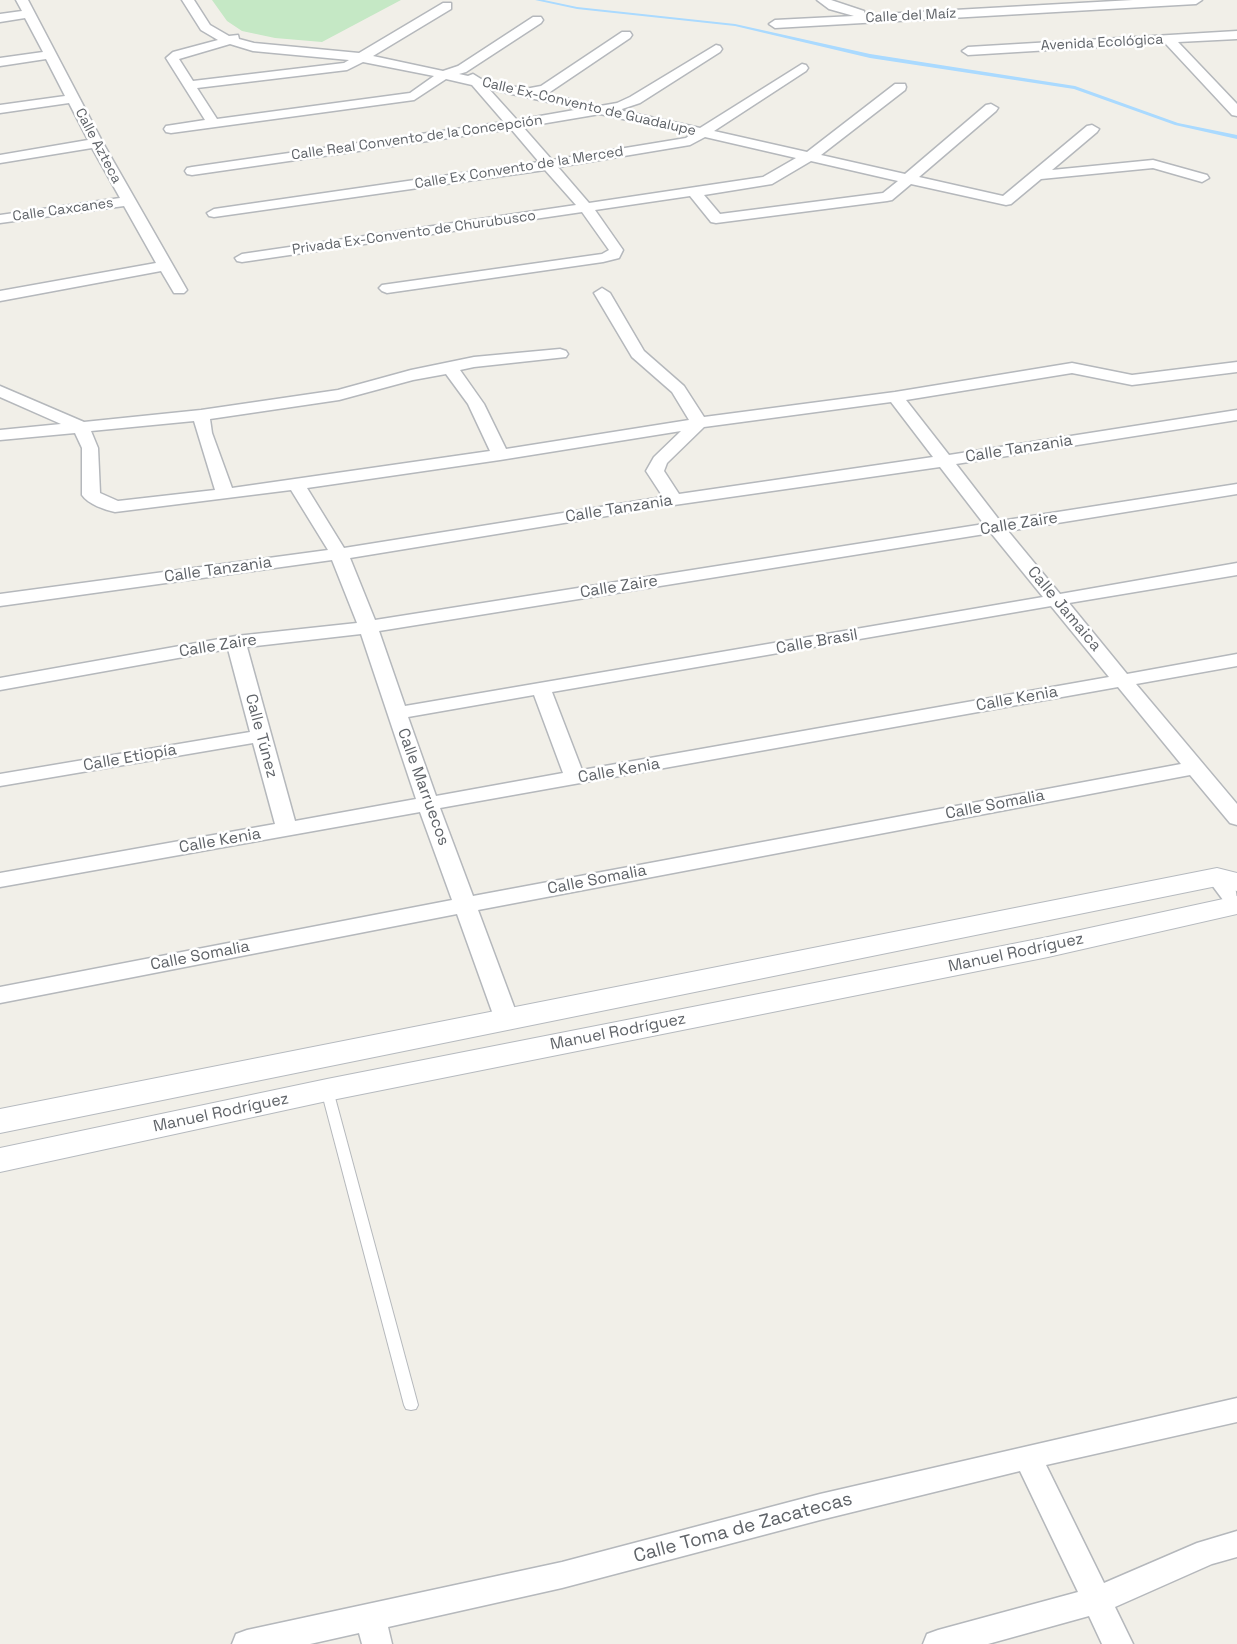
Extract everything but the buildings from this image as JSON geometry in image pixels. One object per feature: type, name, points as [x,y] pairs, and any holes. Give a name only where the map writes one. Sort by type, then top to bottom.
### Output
[{"type":"street","name":"Calle Azteca","points":[[22,0],[96,143],[179,290]]},
{"type":"street","name":"Calle Ex-Convento de Guadalupe","points":[[188,0],[205,27],[214,34],[233,38],[253,47],[363,54],[385,53],[469,74],[620,106],[708,130]]},
{"type":"street","name":"Calle Ex-Convento de Guadalupe","points":[[202,0],[220,26],[233,38]]},
{"type":"street","points":[[823,0],[847,11],[887,17]]},
{"type":"street","name":"Calle del Maíz","points":[[775,24],[1196,0]]},
{"type":"street","points":[[188,85],[347,66],[363,54],[447,6]]},
{"type":"street","points":[[0,18],[29,14]]},
{"type":"street","points":[[386,288],[614,255],[616,250],[586,209],[469,74],[537,20]]},
{"type":"street","points":[[526,92],[545,89],[626,35]]},
{"type":"street","name":"Avenida Ecológica","points":[[968,51],[1237,35]]},
{"type":"street","points":[[213,123],[172,58],[177,55],[213,47],[233,38]]},
{"type":"street","points":[[1168,39],[1237,112]]},
{"type":"street","name":"Calle Real Convento de la Concepción","points":[[192,171],[513,125],[620,106],[635,100],[716,49]]},
{"type":"street","name":"Calle Ex-Convento de Guadalupe","points":[[363,54],[445,74],[469,74],[526,92],[708,130],[1010,198],[1038,175]]},
{"type":"street","points":[[0,62],[49,55]]},
{"type":"street","name":"Calle Ex Convento de la Merced","points":[[214,213],[548,165],[690,142],[802,68]]},
{"type":"street","points":[[171,129],[414,96],[445,74]]},
{"type":"street","name":"Privada Ex-Convento de Churubusco","points":[[242,258],[767,181],[814,154],[900,87]]},
{"type":"street","points":[[0,109],[73,99]]},
{"type":"street","points":[[695,193],[716,219],[887,197],[991,108]]},
{"type":"street","points":[[1038,175],[1092,129]]},
{"type":"street","points":[[0,159],[96,143]]},
{"type":"street","points":[[1038,175],[1153,164],[1202,178]]},
{"type":"street","name":"Calle Caxcanes","points":[[0,219],[127,200]]},
{"type":"street","points":[[0,296],[165,266]]},
{"type":"street","points":[[602,293],[638,354],[678,389],[699,423]]},
{"type":"street","points":[[0,435],[201,415],[339,395],[411,375],[474,362],[560,354]]},
{"type":"street","points":[[0,391],[80,426],[90,448],[91,495],[101,502],[115,507],[297,485],[699,423],[895,398],[1072,368],[1132,380],[1237,367]]},
{"type":"street","points":[[450,368],[476,404],[500,455]]},
{"type":"street","name":"Calle Jamaica","points":[[895,398],[996,528],[1237,818]]},
{"type":"street","points":[[201,415],[204,433],[225,494]]},
{"type":"street","name":"Calle Tanzania","points":[[0,600],[339,554],[674,500],[943,461],[1237,415]]},
{"type":"street","points":[[674,500],[655,472],[660,461],[699,423]]},
{"type":"street","name":"Calle Marruecos","points":[[297,485],[319,518],[339,554],[368,627],[428,804],[507,1020]]},
{"type":"street","name":"Calle Zaire","points":[[0,684],[236,642],[368,627],[1237,489]]},
{"type":"street","name":"Calle Brasil","points":[[396,713],[540,690],[1237,569]]},
{"type":"street","name":"Calle Túnez","points":[[236,642],[287,830]]},
{"type":"street","name":"Calle Kenia","points":[[0,880],[1237,660]]},
{"type":"street","points":[[540,690],[575,779]]},
{"type":"street","name":"Calle Etiopía","points":[[0,780],[261,736]]},
{"type":"street","name":"Calle Somalia","points":[[0,995],[1195,768]]},
{"type":"street","points":[[1227,880],[1237,904]]},
{"type":"street","name":"Manuel Rodríguez","points":[[0,1121],[1227,880]]},
{"type":"street","name":"Manuel Rodríguez","points":[[0,1160],[327,1090],[1048,947],[1237,904]]},
{"type":"street","name":"Calle Toma de Zacatecas","points":[[248,1644],[374,1630],[562,1575],[820,1507],[1028,1457],[1237,1410]]},
{"type":"street","points":[[1028,1457],[1118,1644]]},
{"type":"street","points":[[938,1644],[1098,1600],[1207,1552],[1237,1544]]},
{"type":"lane","points":[[327,1090],[411,1405]]},
{"type":"green space","points":[[212,0],[401,0],[322,42],[275,38],[242,31],[227,21]]},
{"type":"waterway","points":[[537,0],[577,8],[735,25],[870,56],[1075,88],[1177,124],[1237,137]]}]
